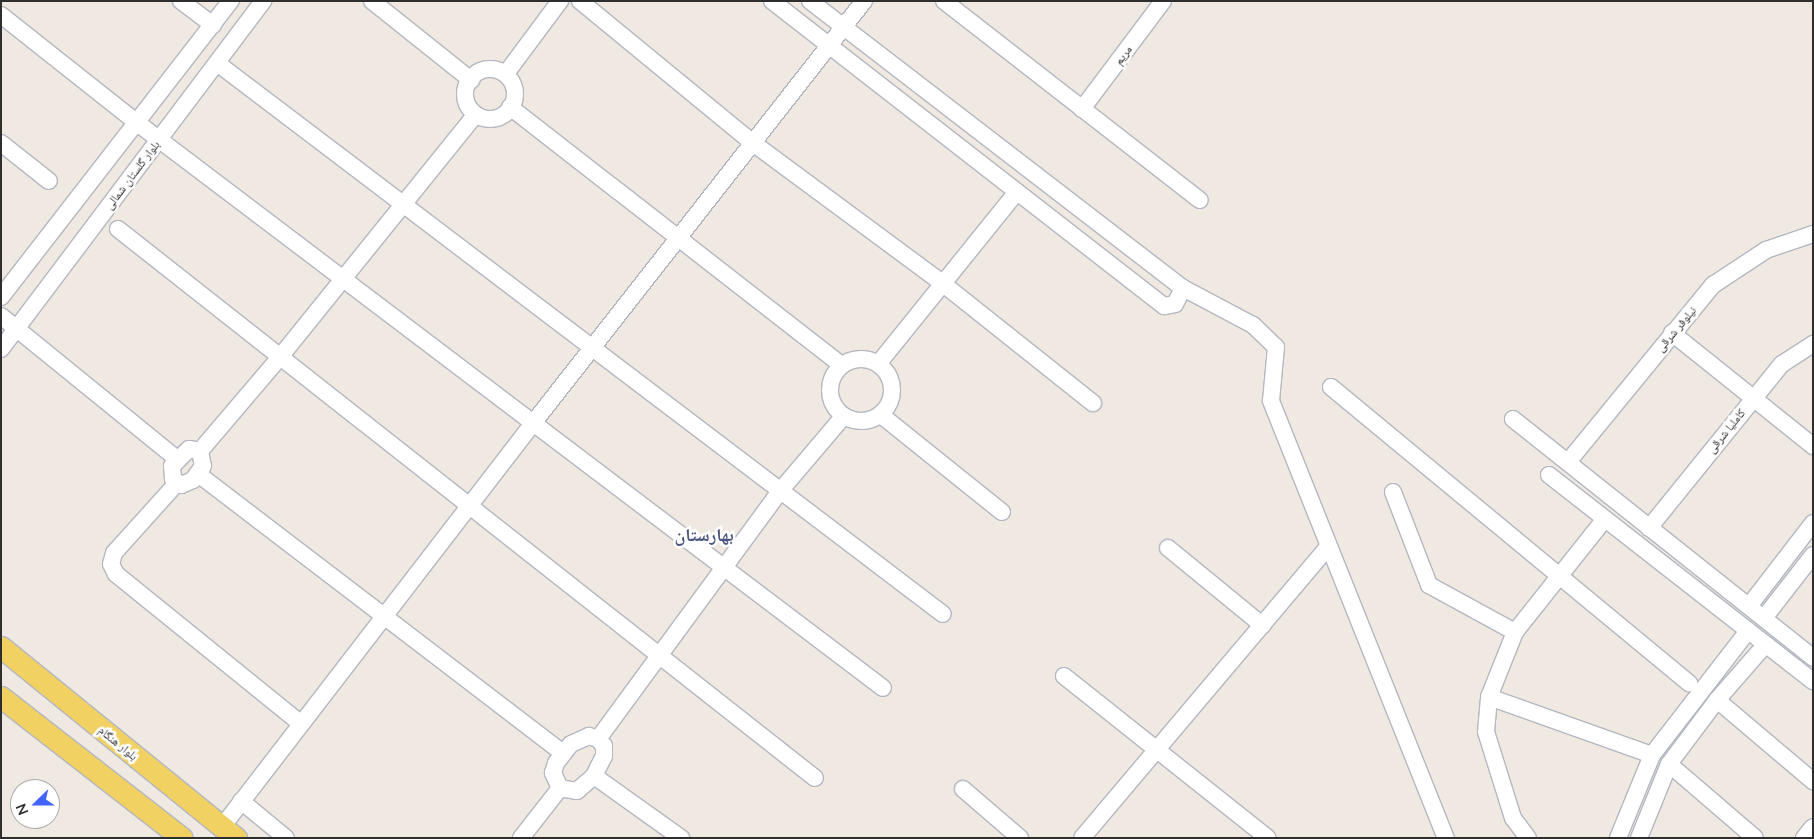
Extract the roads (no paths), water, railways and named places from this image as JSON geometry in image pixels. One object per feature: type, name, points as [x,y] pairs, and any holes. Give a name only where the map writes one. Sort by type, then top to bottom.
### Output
[{"type":"main road","name":"بلوار هنگام","points":[[1,647],[229,832]]},
{"type":"main road","points":[[1,697],[182,838]]},
{"type":"street","points":[[181,1],[213,25]]},
{"type":"street","points":[[1,297],[231,1]]},
{"type":"street","name":"بلوار گلستان شمالی","points":[[1,349],[263,1]]},
{"type":"street","points":[[372,1],[471,80]]},
{"type":"street","points":[[507,72],[560,1]]},
{"type":"street","points":[[580,1],[753,143],[942,283],[1093,403]]},
{"type":"street","points":[[772,1],[1164,306],[1175,304],[1183,288]]},
{"type":"street","points":[[810,1],[1183,288],[1253,325],[1276,347],[1271,401],[1446,838]]},
{"type":"street","points":[[229,832],[241,802],[534,422],[864,1]]},
{"type":"street","points":[[944,1],[1200,200]]},
{"type":"street","name":"مریم","points":[[1082,109],[1163,1]]},
{"type":"street","points":[[1,15],[136,122],[160,138],[883,688]]},
{"type":"street","points":[[216,63],[943,614]]},
{"type":"street","points":[[489,68],[507,72],[513,80],[516,91],[510,107],[495,120],[485,121],[475,115],[464,100],[464,91],[480,71],[489,68]]},
{"type":"street","points":[[510,107],[840,365]]},
{"type":"street","points":[[200,451],[280,357],[475,115]]},
{"type":"street","points":[[1,143],[49,181]]},
{"type":"street","points":[[878,364],[1017,192]]},
{"type":"street","points":[[118,229],[815,778]]},
{"type":"street","name":"نیلوفر شرقی","points":[[1568,462],[1713,285],[1766,250],[1813,234]]},
{"type":"street","points":[[1,316],[177,459]]},
{"type":"street","points":[[1672,333],[1813,446]]},
{"type":"street","name":"کاملیا شرقی","points":[[1649,528],[1782,364],[1813,344]]},
{"type":"street","points":[[859,358],[878,364],[890,379],[891,399],[880,416],[862,422],[843,417],[831,402],[830,382],[840,365],[859,358]]},
{"type":"street","points":[[1330,387],[1689,683]]},
{"type":"street","points":[[880,416],[1002,512]]},
{"type":"street","points":[[598,739],[658,654],[780,491],[843,417]]},
{"type":"street","points":[[1513,419],[1813,658]]},
{"type":"street","points":[[176,483],[171,473],[177,459],[189,449],[200,451]]},
{"type":"street","points":[[176,483],[188,484],[198,474],[204,461],[200,451]]},
{"type":"street","points":[[198,474],[563,753]]},
{"type":"street","points":[[1548,475],[1813,681]]},
{"type":"street","points":[[176,483],[114,553],[111,564],[116,574],[301,724]]},
{"type":"street","points":[[1392,492],[1429,585],[1515,632]]},
{"type":"street","points":[[1528,838],[1513,818],[1486,732],[1489,697],[1515,632],[1604,520]]},
{"type":"street","points":[[1749,606],[1813,524]]},
{"type":"street","points":[[1082,838],[1329,546]]},
{"type":"street","points":[[1168,548],[1262,625]]},
{"type":"street","points":[[1764,618],[1813,555]]},
{"type":"street","points":[[1618,838],[1652,755],[1748,630]]},
{"type":"street","points":[[1639,838],[1669,764],[1717,700],[1766,644]]},
{"type":"street","points":[[1064,676],[1268,838]]},
{"type":"street","points":[[1489,697],[1652,755]]},
{"type":"street","points":[[1717,700],[1813,782]]},
{"type":"street","points":[[589,736],[598,739],[604,746],[604,756],[594,776],[577,791],[560,788],[553,773],[563,753],[579,738],[589,736]]},
{"type":"street","points":[[1669,764],[1755,838]]},
{"type":"street","points":[[594,776],[681,838]]},
{"type":"street","points":[[521,838],[560,788]]},
{"type":"street","points":[[963,789],[1020,838]]},
{"type":"street","points":[[241,802],[286,838]]},
{"type":"street","points":[[1804,838],[1813,826]]},
{"type":"district","name":"بهارستان","points":[[704,534]]}]
